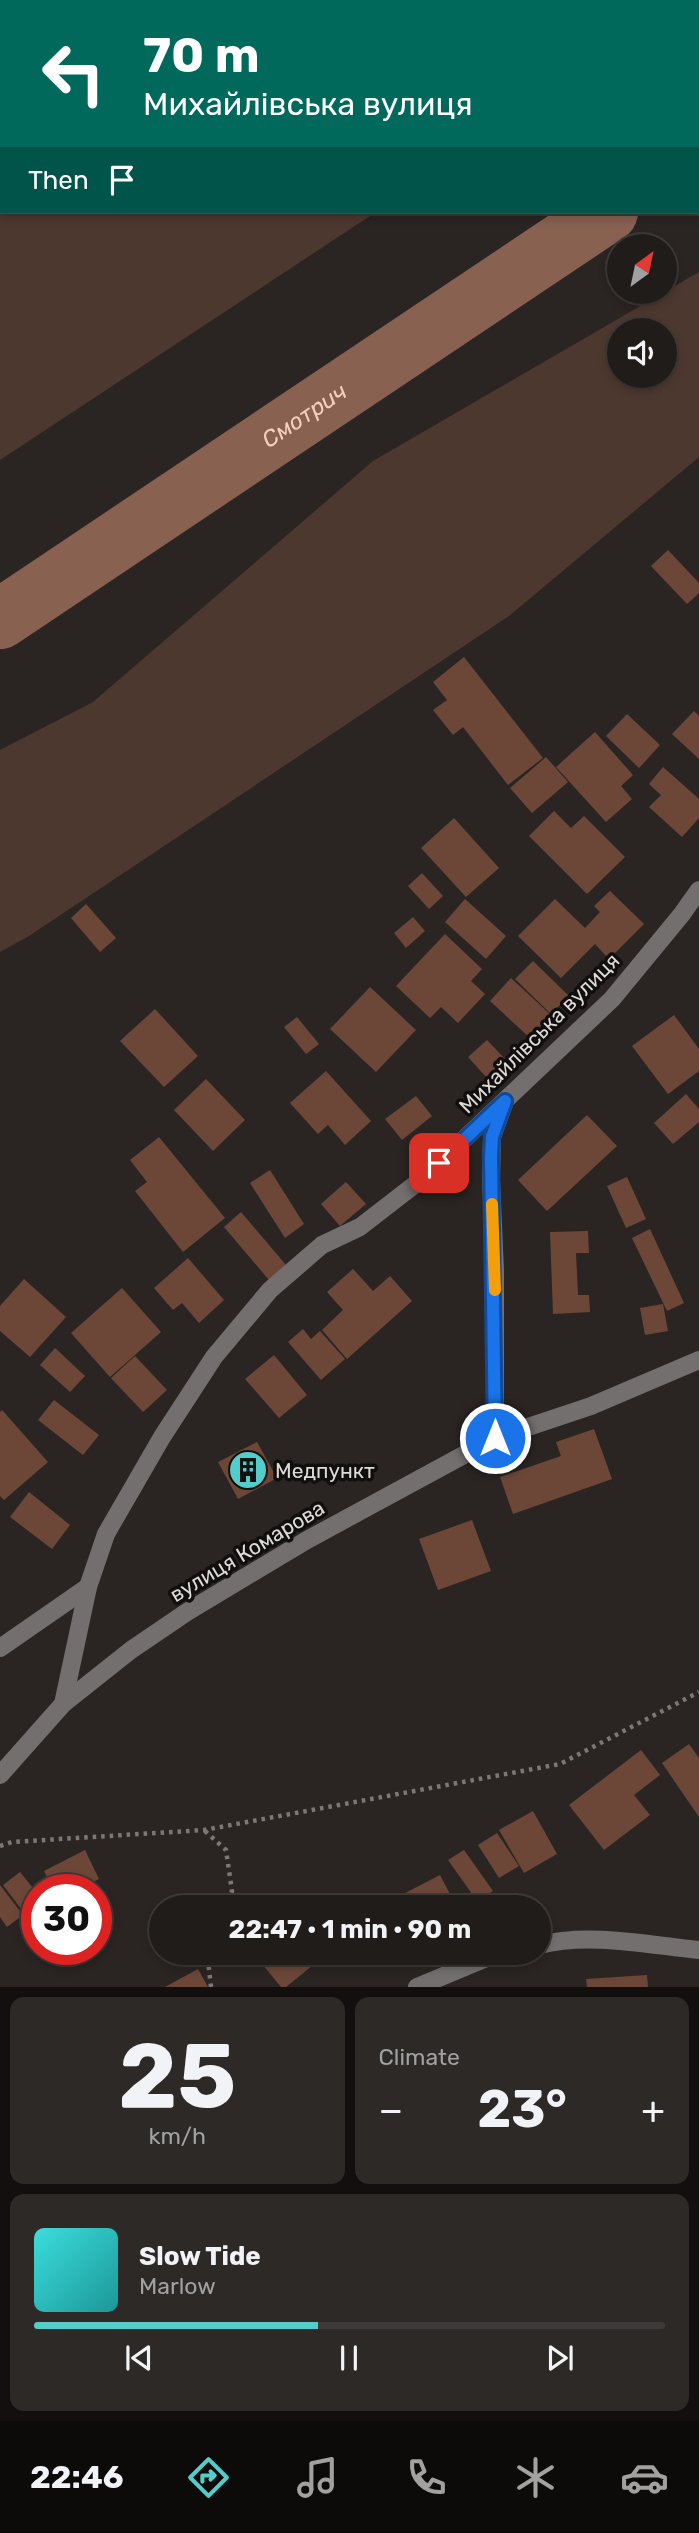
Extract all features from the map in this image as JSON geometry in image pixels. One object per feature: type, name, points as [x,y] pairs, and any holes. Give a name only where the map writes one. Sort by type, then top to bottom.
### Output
[{"type":"street","name":"Михайлівська вулиця","points":[[63,1704],[88,1587],[106,1534],[162,1437],[214,1357],[270,1290],[322,1245],[360,1227],[422,1179],[612,999],[699,890]]},
{"type":"street","points":[[495,1438],[491,1158],[492,1137],[505,1101]]},
{"type":"street","name":"вулиця Комарова","points":[[0,1774],[63,1704],[131,1650],[187,1612],[307,1540],[495,1438],[591,1406],[699,1360]]},
{"type":"street","points":[[0,1648],[88,1587]]},
{"type":"street","points":[[551,1942],[597,1940],[699,1950]]},
{"type":"street","points":[[417,1987],[470,1965]]},
{"type":"path","points":[[0,1846],[12,1842],[204,1830],[560,1764],[699,1692]]},
{"type":"path","points":[[204,1830],[226,1850],[231,1895]]},
{"type":"path","points":[[208,1965],[211,1987]]},
{"type":"shaded area","points":[[0,214],[373,214],[0,460]]},
{"type":"shaded area","points":[[699,272],[699,457],[509,616],[29,936],[0,952],[0,750],[93,702],[373,461],[607,325],[607,388],[677,388],[677,318],[620,318],[644,304],[677,304],[677,285]]},
{"type":"building","points":[[668,550],[699,583],[699,593],[687,604],[651,566]]},
{"type":"building","points":[[464,657],[543,758],[508,785],[463,727],[453,735],[433,710],[447,700],[433,682]]},
{"type":"building","points":[[694,711],[699,716],[699,759],[672,734]]},
{"type":"building","points":[[627,714],[660,745],[639,768],[606,736]]},
{"type":"building","points":[[595,732],[633,775],[621,786],[632,799],[606,822],[556,767]]},
{"type":"building","points":[[546,757],[568,782],[532,813],[510,788]]},
{"type":"building","points":[[663,767],[699,799],[699,818],[682,837],[649,807],[661,795],[649,784]]},
{"type":"building","points":[[554,811],[571,828],[584,816],[625,857],[587,894],[529,836]]},
{"type":"building","points":[[454,818],[499,868],[466,897],[421,848]]},
{"type":"building","points":[[422,873],[443,896],[429,909],[408,886]]},
{"type":"building","points":[[610,891],[644,924],[609,959],[595,944],[561,978],[518,936],[555,899],[585,928],[600,912],[594,906]]},
{"type":"building","points":[[465,899],[506,936],[486,959],[445,922]]},
{"type":"building","points":[[86,904],[116,938],[100,952],[71,918]]},
{"type":"building","points":[[413,917],[425,931],[406,948],[394,933]]},
{"type":"building","points":[[445,934],[482,969],[471,981],[485,994],[458,1023],[441,1007],[430,1018],[396,986]]},
{"type":"building","points":[[533,961],[569,996],[551,1014],[515,979]]},
{"type":"building","points":[[511,978],[551,1015],[530,1038],[490,1001]]},
{"type":"building","points":[[370,987],[416,1030],[376,1072],[330,1029]]},
{"type":"building","points":[[155,1009],[198,1056],[164,1087],[120,1041]]},
{"type":"building","points":[[674,1015],[699,1049],[699,1071],[668,1094],[632,1046]]},
{"type":"building","points":[[297,1017],[319,1044],[306,1054],[284,1027]]},
{"type":"building","points":[[487,1040],[506,1060],[487,1078],[468,1057]]},
{"type":"building","points":[[326,1071],[371,1121],[345,1145],[328,1125],[318,1134],[290,1103]]},
{"type":"building","points":[[206,1079],[245,1120],[213,1151],[174,1110]]},
{"type":"building","points":[[686,1094],[699,1109],[699,1122],[673,1144],[654,1123]]},
{"type":"building","points":[[416,1096],[432,1116],[402,1140],[385,1119]]},
{"type":"building","points":[[587,1115],[617,1146],[547,1211],[518,1180]]},
{"type":"building","points":[[159,1137],[225,1218],[183,1252],[135,1191],[147,1182],[130,1160]]},
{"type":"building","points":[[270,1170],[304,1224],[285,1238],[250,1183]]},
{"type":"building","points":[[627,1177],[646,1219],[626,1228],[607,1186]]},
{"type":"building","points":[[346,1182],[366,1204],[340,1226],[321,1204]]},
{"type":"building","points":[[241,1212],[286,1265],[269,1280],[224,1227]]},
{"type":"building","points":[[650,1229],[684,1303],[667,1311],[632,1238]]},
{"type":"building","points":[[588,1231],[589,1253],[576,1253],[578,1295],[589,1295],[590,1312],[553,1314],[550,1232]]},
{"type":"building","points":[[188,1258],[224,1300],[199,1323],[182,1303],[173,1310],[154,1288]]},
{"type":"building","points":[[353,1269],[373,1291],[390,1276],[412,1301],[347,1359],[322,1330],[343,1310],[327,1292]]},
{"type":"building","points":[[24,1279],[66,1317],[30,1357],[0,1331],[0,1306]]},
{"type":"building","points":[[122,1288],[161,1332],[110,1377],[71,1333]]},
{"type":"building","points":[[663,1304],[668,1331],[645,1335],[640,1308]]},
{"type":"building","points":[[303,1329],[311,1339],[320,1331],[345,1359],[321,1380],[288,1342]]},
{"type":"building","points":[[55,1348],[85,1376],[70,1392],[40,1365]]},
{"type":"building","points":[[274,1355],[307,1395],[279,1418],[245,1379]]},
{"type":"building","points":[[135,1356],[167,1390],[143,1412],[111,1378]]},
{"type":"building","points":[[54,1400],[99,1435],[83,1455],[38,1420]]},
{"type":"building","points":[[2,1410],[48,1462],[4,1500],[0,1496]]},
{"type":"building","points":[[594,1429],[612,1479],[513,1514],[500,1477],[561,1456],[556,1442]]},
{"type":"building","name":"Медпункт","points":[[257,1442],[277,1478],[238,1499],[218,1462]]},
{"type":"building","points":[[29,1492],[70,1525],[52,1549],[10,1517]]},
{"type":"building","points":[[472,1520],[491,1571],[438,1590],[419,1539]]},
{"type":"building","points":[[689,1744],[699,1758],[699,1817],[662,1763]]},
{"type":"building","points":[[641,1750],[660,1775],[634,1795],[650,1815],[604,1850],[569,1805]]},
{"type":"building","points":[[533,1811],[557,1854],[524,1873],[499,1830]]},
{"type":"building","points":[[497,1833],[519,1866],[499,1878],[478,1845]]},
{"type":"building","points":[[85,1850],[97,1874],[45,1874],[44,1871]]},
{"type":"building","points":[[464,1850],[493,1891],[487,1895],[473,1895],[448,1860]]},
{"type":"building","points":[[20,1872],[22,1874],[21,1909],[3,1885]]},
{"type":"building","points":[[440,1875],[450,1895],[401,1895]]},
{"type":"building","points":[[0,1885],[21,1912],[21,1916],[7,1927],[0,1917]]},
{"type":"building","points":[[263,1965],[313,1965],[286,1987],[281,1987]]},
{"type":"building","points":[[198,1969],[208,1987],[165,1987]]},
{"type":"building","points":[[647,1975],[648,1987],[587,1987],[586,1979]]},
{"type":"waterway","name":"Смотрич","points":[[0,619],[605,214]]},
{"type":"slow traffic","points":[[492,1204],[495,1290]]},
{"type":"place","name":"Медпункт","points":[[248,1470]]},
{"type":"route","points":[[439,1163],[505,1101],[492,1137],[491,1158],[495,1271],[495,1438]]}]
